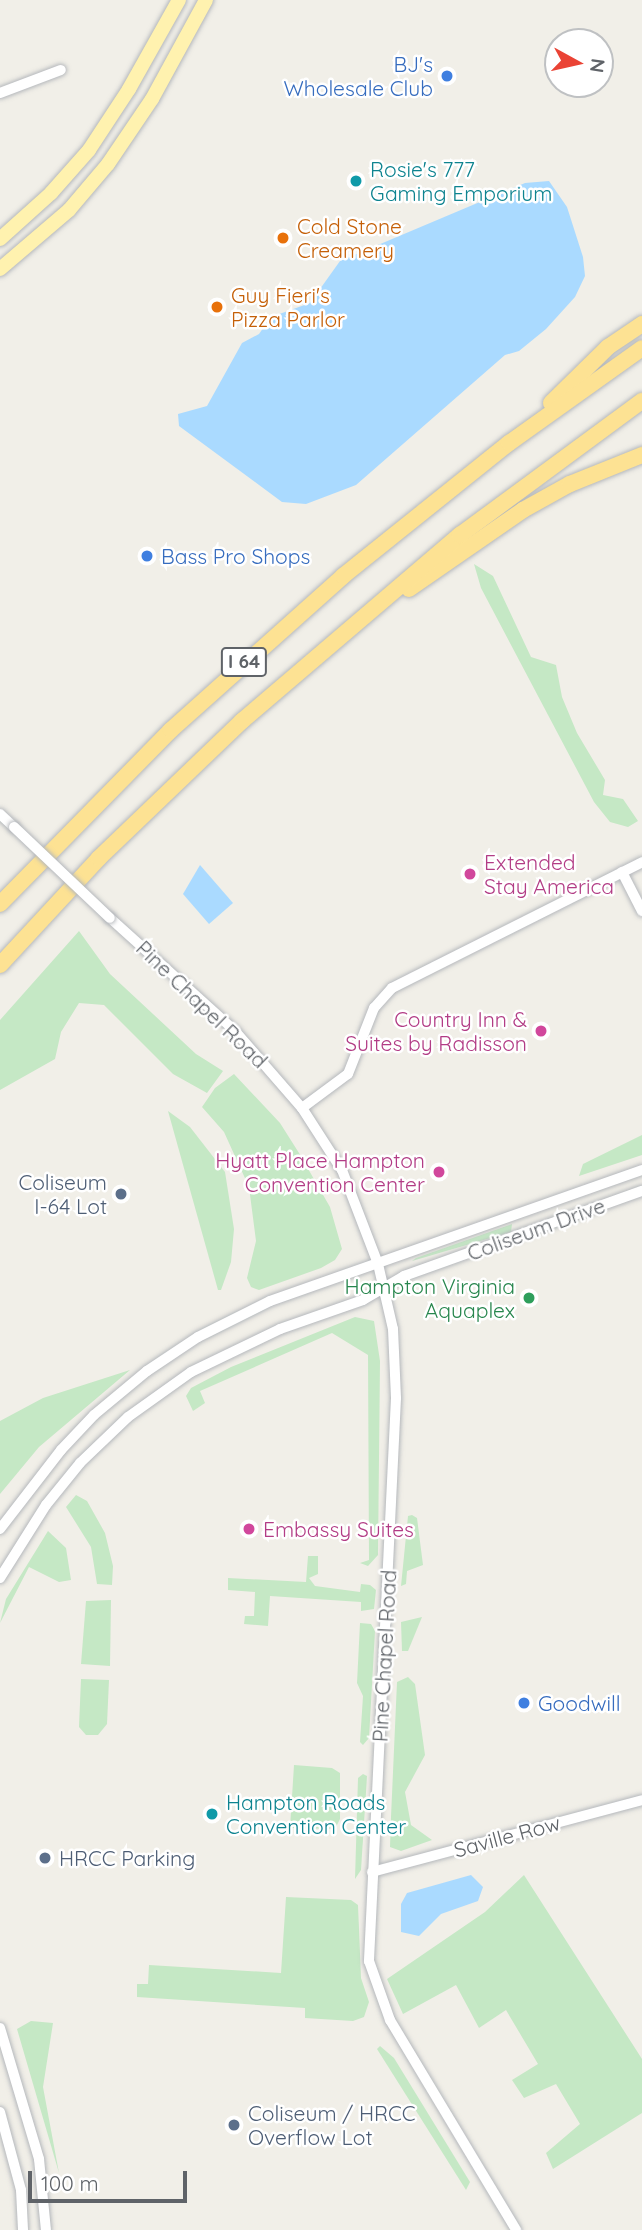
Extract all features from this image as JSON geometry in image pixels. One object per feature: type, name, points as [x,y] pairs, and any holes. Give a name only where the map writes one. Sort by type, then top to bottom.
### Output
[{"type":"highway","points":[[509,443],[608,347],[642,324]]},
{"type":"highway","name":"I 64","points":[[0,904],[105,794],[227,677],[343,576],[509,443],[642,348]]},
{"type":"highway","name":"I 64","points":[[0,965],[99,858],[242,721],[337,637],[460,535],[642,401]]},
{"type":"highway","points":[[337,637],[523,510],[570,484],[642,455]]},
{"type":"main road","points":[[0,239],[51,193],[89,150],[129,89],[179,0]]},
{"type":"main road","points":[[0,269],[69,210],[108,164],[152,99],[206,0]]},
{"type":"street","points":[[0,93],[61,70]]},
{"type":"street","name":"Pine Chapel Road","points":[[0,814],[235,1031],[302,1108],[346,1179],[378,1264],[395,1345],[395,1448],[368,1950],[377,1993],[516,2230]]},
{"type":"street","points":[[302,1108],[348,1074],[374,1008],[391,988],[642,862]]},
{"type":"street","points":[[622,872],[642,911]]},
{"type":"street","name":"Coliseum Drive","points":[[0,1529],[69,1441],[158,1364],[270,1301],[642,1170]]},
{"type":"street","name":"Coliseum Drive","points":[[0,1578],[71,1474],[153,1397],[228,1353],[384,1288],[642,1191]]},
{"type":"street","name":"Saville Row","points":[[372,1872],[642,1800]]},
{"type":"street","points":[[0,2028],[39,2159],[46,2230]]},
{"type":"street","points":[[0,2112],[21,2190],[23,2230]]},
{"type":"green space","points":[[474,564],[493,576],[531,657],[556,665],[562,697],[577,733],[605,780],[603,795],[623,799],[638,821],[628,827],[610,822],[594,802],[481,588]]},
{"type":"green space","points":[[79,931],[110,974],[196,1054],[223,1071],[207,1093],[173,1074],[104,1005],[79,1003],[61,1032],[55,1059],[0,1090],[0,1020]]},
{"type":"green space","points":[[234,1074],[280,1123],[299,1153],[330,1207],[342,1249],[335,1260],[321,1268],[259,1290],[251,1287],[247,1278],[256,1241],[249,1187],[224,1132],[202,1107],[215,1088]]},
{"type":"green space","points":[[168,1111],[190,1127],[225,1172],[234,1229],[231,1262],[221,1290],[218,1290]]},
{"type":"green space","points":[[642,1135],[642,1155],[579,1176],[583,1164]]},
{"type":"green space","points":[[512,1224],[511,1232],[412,1261],[416,1258]]},
{"type":"green space","points":[[355,1317],[374,1321],[380,1361],[378,1555],[368,1566],[360,1563],[369,1560],[368,1355],[332,1333],[200,1391],[205,1403],[193,1411],[186,1396],[191,1388],[231,1367]]},
{"type":"green space","points":[[130,1370],[39,1447],[0,1494],[0,1421],[43,1398]]},
{"type":"green space","points":[[76,1495],[87,1501],[105,1533],[113,1566],[112,1585],[97,1584],[91,1547],[66,1507]]},
{"type":"green space","points":[[408,1516],[417,1518],[423,1565],[407,1571],[406,1584],[401,1586]]},
{"type":"green space","points":[[48,1531],[66,1548],[71,1580],[59,1582],[29,1567],[0,1623],[6,1599]]},
{"type":"green space","points":[[308,1556],[318,1556],[318,1574],[309,1578],[315,1586],[360,1592],[361,1584],[370,1585],[376,1590],[374,1609],[361,1611],[361,1602],[270,1596],[268,1626],[244,1624],[245,1616],[254,1616],[255,1592],[228,1590],[228,1578],[306,1582]]},
{"type":"green space","points":[[111,1600],[110,1666],[81,1664],[86,1601]]},
{"type":"green space","points":[[422,1617],[408,1651],[402,1651],[401,1622]]},
{"type":"green space","points":[[360,1623],[371,1624],[375,1631],[369,1738],[363,1745],[360,1742],[363,1696],[357,1683]]},
{"type":"green space","points":[[408,1677],[415,1684],[425,1755],[405,1792],[411,1825],[432,1840],[401,1851],[390,1847],[391,1817],[397,1682]]},
{"type":"green space","points":[[81,1679],[109,1680],[107,1724],[98,1735],[86,1735],[79,1727]]},
{"type":"green space","points":[[294,1765],[332,1768],[340,1773],[340,1819],[335,1829],[290,1828]]},
{"type":"green space","points":[[363,1774],[367,1776],[361,1870],[355,1879],[358,1778]]},
{"type":"green space","points":[[524,1875],[642,2059],[642,2113],[553,2169],[546,2153],[580,2124],[556,2084],[524,2098],[512,2080],[538,2064],[506,2010],[479,2028],[456,1985],[403,2014],[387,1979],[485,1912]]},
{"type":"green space","points":[[286,1897],[351,1900],[358,1905],[361,1978],[369,2002],[364,2017],[353,2021],[305,2018],[305,2008],[137,1997],[137,1984],[148,1984],[149,1965],[281,1973]]},
{"type":"green space","points":[[31,2021],[53,2023],[43,2087],[59,2173],[17,2029]]},
{"type":"green space","points":[[380,2046],[394,2058],[470,2182],[466,2190],[377,2049]]},
{"type":"water","points":[[549,181],[567,207],[583,257],[585,276],[575,297],[546,329],[519,351],[505,355],[356,485],[306,504],[282,502],[179,426],[178,414],[207,406],[242,343],[259,334],[271,317],[310,303],[340,261],[525,183]]},
{"type":"water","points":[[200,865],[233,903],[209,924],[183,894]]},
{"type":"water","points":[[471,1875],[483,1887],[478,1901],[441,1914],[419,1936],[401,1932],[401,1904],[407,1893]]},
{"type":"place","name":"BJ's Wholesale Club","points":[[447,76]]},
{"type":"place","name":"Rosie's 777 Gaming Emporium","points":[[356,181]]},
{"type":"place","name":"Cold Stone Creamery","points":[[283,238]]},
{"type":"place","name":"Guy Fieri's Pizza Parlor","points":[[217,307]]},
{"type":"place","name":"Bass Pro Shops","points":[[147,556]]},
{"type":"place","name":"Extended Stay America","points":[[470,874]]},
{"type":"place","name":"Country Inn & Suites by Radisson","points":[[541,1031]]},
{"type":"place","name":"Hyatt Place Hampton Convention Center","points":[[439,1172]]},
{"type":"place","name":"Coliseum I-64 Lot","points":[[121,1194]]},
{"type":"place","name":"Hampton Virginia Aquaplex","points":[[529,1298]]},
{"type":"place","name":"Embassy Suites","points":[[249,1529]]},
{"type":"place","name":"Goodwill","points":[[524,1703]]},
{"type":"place","name":"Hampton Roads Convention Center","points":[[212,1814]]},
{"type":"place","name":"HRCC Parking","points":[[45,1858]]},
{"type":"place","name":"Coliseum / HRCC Overflow Lot","points":[[234,2125]]}]
